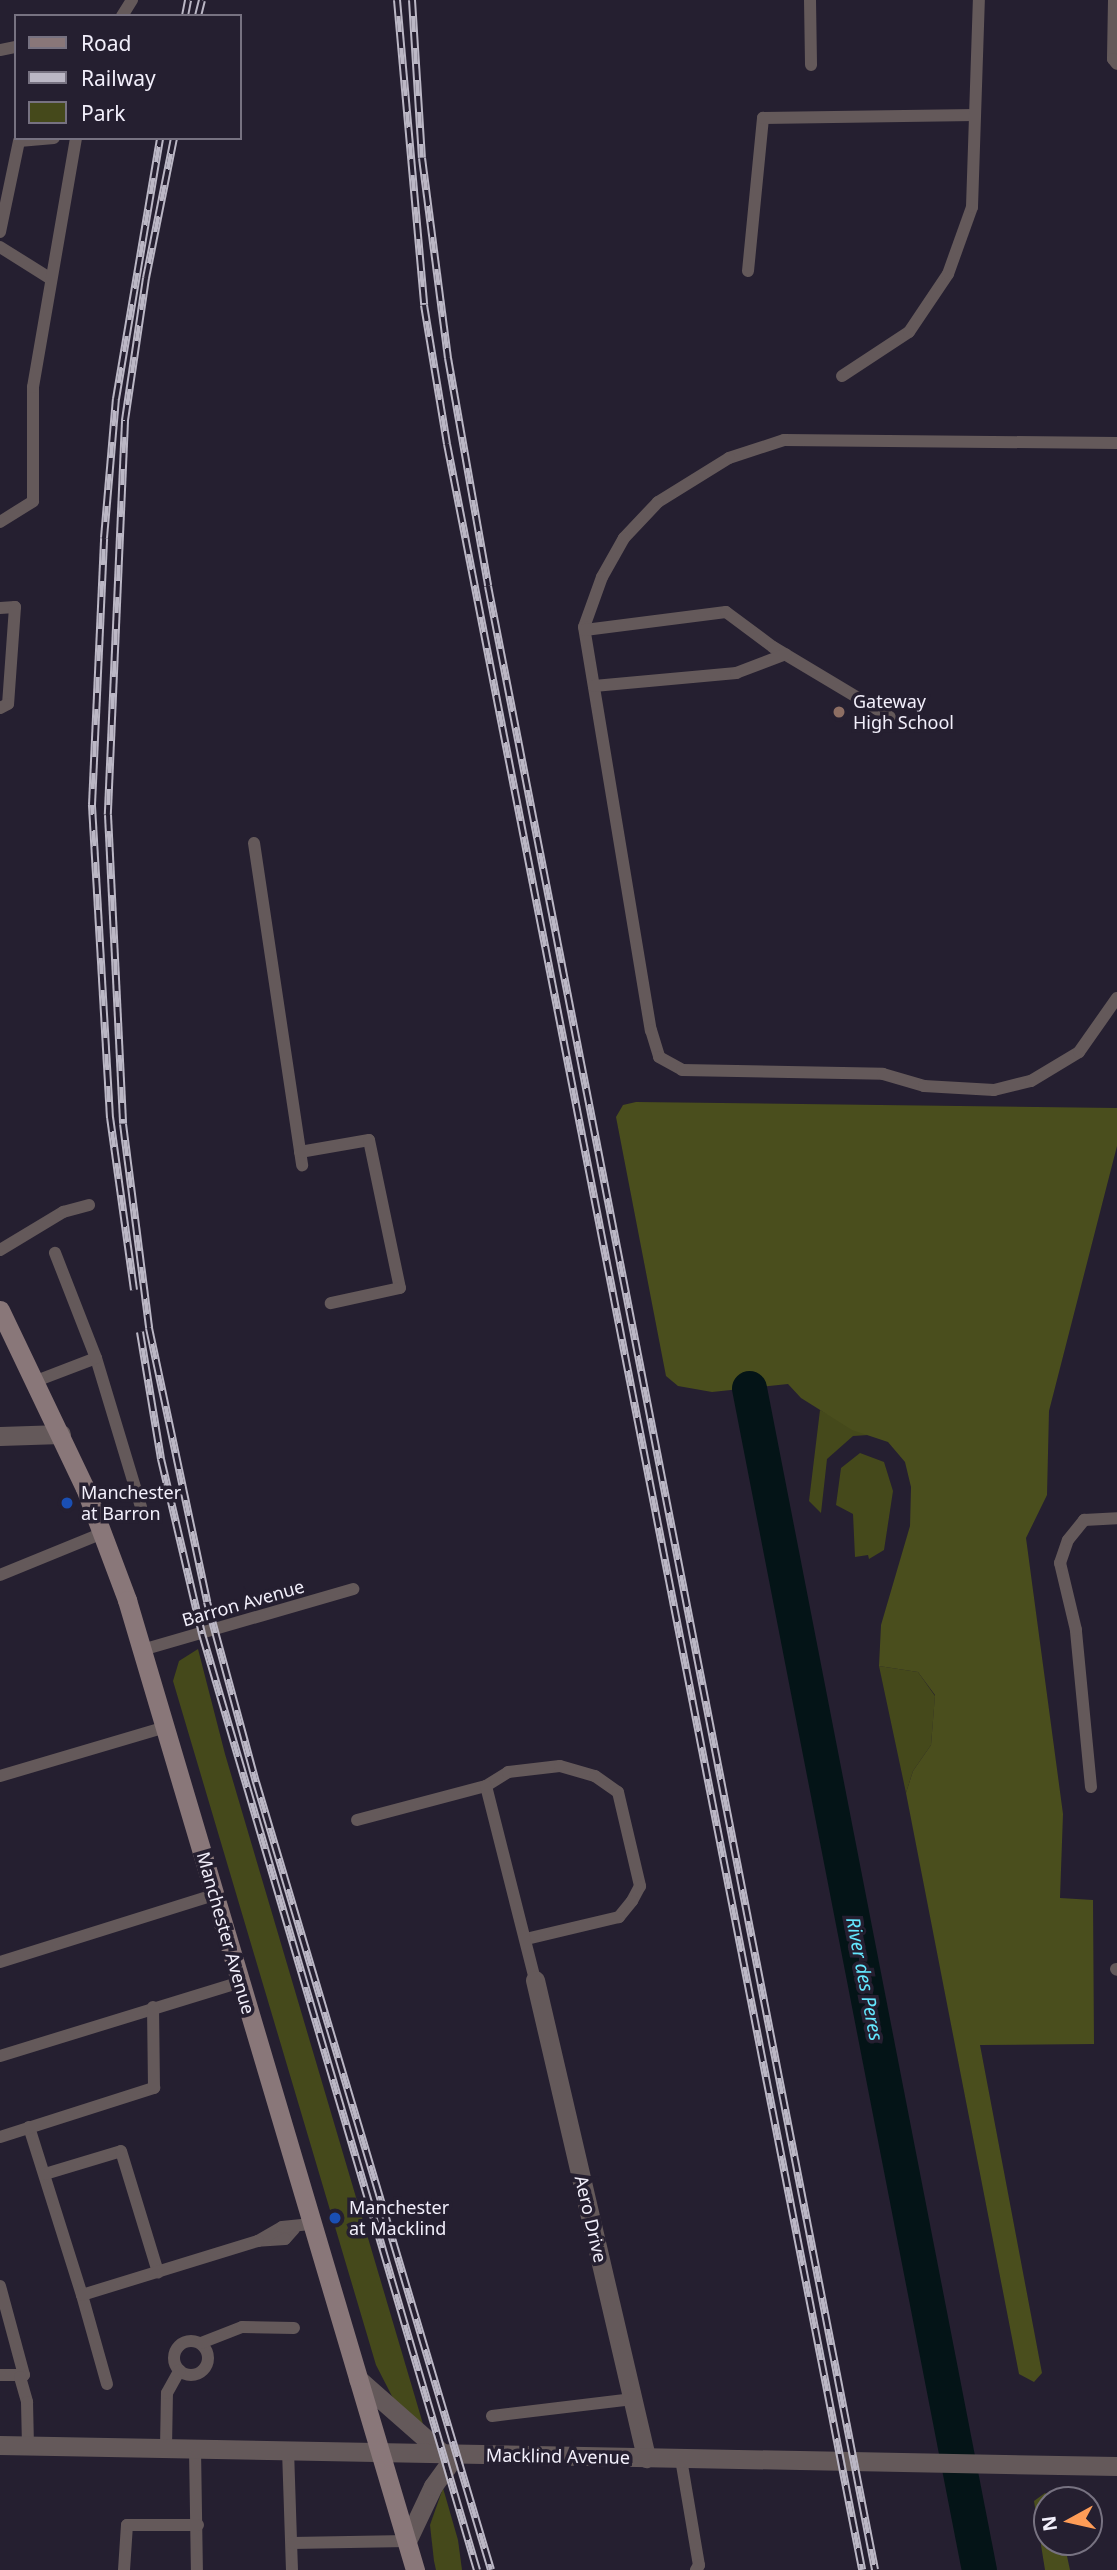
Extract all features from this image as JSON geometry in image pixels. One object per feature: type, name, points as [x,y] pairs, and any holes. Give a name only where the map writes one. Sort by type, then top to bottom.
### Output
[{"type":"main road","name":"Manchester Avenue","points":[[0,1310],[61,1434],[103,1533],[142,1650],[240,1982],[303,2227],[358,2379],[415,2570]]},
{"type":"street","points":[[0,1436],[61,1434]]},
{"type":"street","name":"Aero Drive","points":[[535,1980],[646,2458]]},
{"type":"street","points":[[358,2379],[450,2454],[407,2541]]},
{"type":"street","name":"Macklind Avenue","points":[[0,2445],[1117,2466]]},
{"type":"lane","points":[[810,0],[811,65]]},
{"type":"lane","points":[[842,376],[909,332],[948,274],[972,207],[979,0]]},
{"type":"lane","points":[[1114,0],[1113,59],[1117,64]]},
{"type":"lane","points":[[748,271],[763,118],[975,115]]},
{"type":"lane","points":[[0,232],[19,141],[31,140]]},
{"type":"lane","points":[[0,522],[33,500],[33,387],[76,140]]},
{"type":"lane","points":[[0,247],[51,278]]},
{"type":"lane","points":[[1117,443],[784,440],[729,458],[658,502],[624,538],[602,577],[585,630],[651,1030],[659,1057],[682,1070],[883,1074],[924,1086],[994,1090],[1031,1081],[1079,1052],[1117,998]]},
{"type":"lane","points":[[0,608],[15,607],[8,704],[0,709]]},
{"type":"lane","points":[[585,630],[726,612],[786,654],[890,717]]},
{"type":"lane","points":[[594,686],[736,673],[786,654]]},
{"type":"lane","points":[[254,843],[301,1159],[369,1140],[400,1288],[331,1303]]},
{"type":"lane","points":[[0,1250],[63,1212],[89,1205]]},
{"type":"lane","points":[[55,1253],[96,1358],[141,1507]]},
{"type":"lane","points":[[36,1381],[96,1358]]},
{"type":"lane","points":[[1091,1787],[1076,1630],[1060,1563],[1068,1540],[1084,1520],[1117,1518]]},
{"type":"lane","points":[[0,1575],[103,1533]]},
{"type":"lane","name":"Barron Avenue","points":[[142,1650],[353,1589]]},
{"type":"lane","points":[[0,1776],[165,1727]]},
{"type":"lane","points":[[356,1820],[486,1786],[508,1772],[560,1766],[595,1776],[618,1792],[640,1886],[632,1901],[619,1916],[526,1939]]},
{"type":"lane","points":[[486,1786],[535,1980]]},
{"type":"lane","points":[[0,1962],[214,1895]]},
{"type":"lane","points":[[0,2056],[240,1982]]},
{"type":"lane","points":[[0,2137],[154,2088],[153,2007]]},
{"type":"lane","points":[[29,2127],[107,2384]]},
{"type":"lane","points":[[45,2174],[121,2151],[158,2272]]},
{"type":"lane","points":[[82,2295],[258,2241],[275,2229],[303,2227]]},
{"type":"lane","points":[[0,2286],[24,2375],[0,2375]]},
{"type":"lane","points":[[201,2343],[207,2352],[205,2368],[190,2374],[180,2370],[175,2360],[180,2345],[201,2343],[242,2327],[294,2328]]},
{"type":"lane","points":[[166,2448],[167,2393],[180,2370]]},
{"type":"lane","points":[[20,2377],[27,2402],[28,2445]]},
{"type":"lane","points":[[492,2416],[633,2399]]},
{"type":"lane","points":[[195,2449],[197,2570]]},
{"type":"lane","points":[[288,2450],[292,2570]]},
{"type":"lane","points":[[681,2459],[701,2568]]},
{"type":"lane","points":[[124,2570],[127,2525],[198,2525]]},
{"type":"lane","points":[[292,2543],[407,2541]]},
{"type":"green space","points":[[636,1102],[1117,1108],[1117,1146],[1049,1411],[1047,1495],[1026,1538],[1063,1814],[1060,1898],[1093,1900],[1094,2044],[980,2045],[1042,2373],[1034,2382],[1019,2374],[906,1793],[913,1771],[931,1745],[935,1695],[918,1672],[879,1666],[881,1625],[910,1526],[911,1487],[905,1462],[888,1442],[852,1430],[801,1398],[788,1384],[712,1392],[678,1386],[666,1376],[616,1117],[623,1105]]},
{"type":"green space","points":[[820,1410],[868,1435],[853,1436],[827,1459],[821,1513],[809,1501]]},
{"type":"green space","points":[[860,1453],[884,1462],[893,1491],[884,1550],[869,1559],[868,1555],[855,1557],[853,1514],[836,1505],[841,1468]]},
{"type":"green space","points":[[198,1649],[225,1754],[423,2424],[395,2402],[376,2365],[173,1681],[179,1661]]},
{"type":"green space","points":[[879,1666],[918,1672],[935,1696],[931,1745],[913,1771],[906,1793]]},
{"type":"green space","points":[[443,2488],[458,2540],[462,2570],[436,2570],[430,2525]]},
{"type":"green space","points":[[1043,2556],[1067,2556],[1070,2570],[1045,2570]]},
{"type":"waterway","name":"River des Peres","points":[[749,1388],[979,2570]]},
{"type":"railway","points":[[185,14],[188,0]]},
{"type":"railway","points":[[198,14],[202,0]]},
{"type":"railway","points":[[397,0],[424,305],[447,444],[862,2570]]},
{"type":"railway","points":[[412,0],[422,158],[448,358],[488,586],[875,2570]]},
{"type":"railway","points":[[134,1290],[110,1118],[92,805],[104,538],[116,399],[160,140]]},
{"type":"railway","points":[[174,140],[146,278],[125,421],[108,815],[123,1124],[149,1328],[207,1602],[256,1782],[491,2570]]},
{"type":"railway","points":[[140,1332],[161,1459],[202,1634],[477,2570]]},
{"type":"place","name":"Gateway High School","points":[[839,712]]},
{"type":"place","name":"Manchester at Barron","points":[[67,1503]]},
{"type":"place","name":"Manchester at Macklind","points":[[335,2218]]}]
